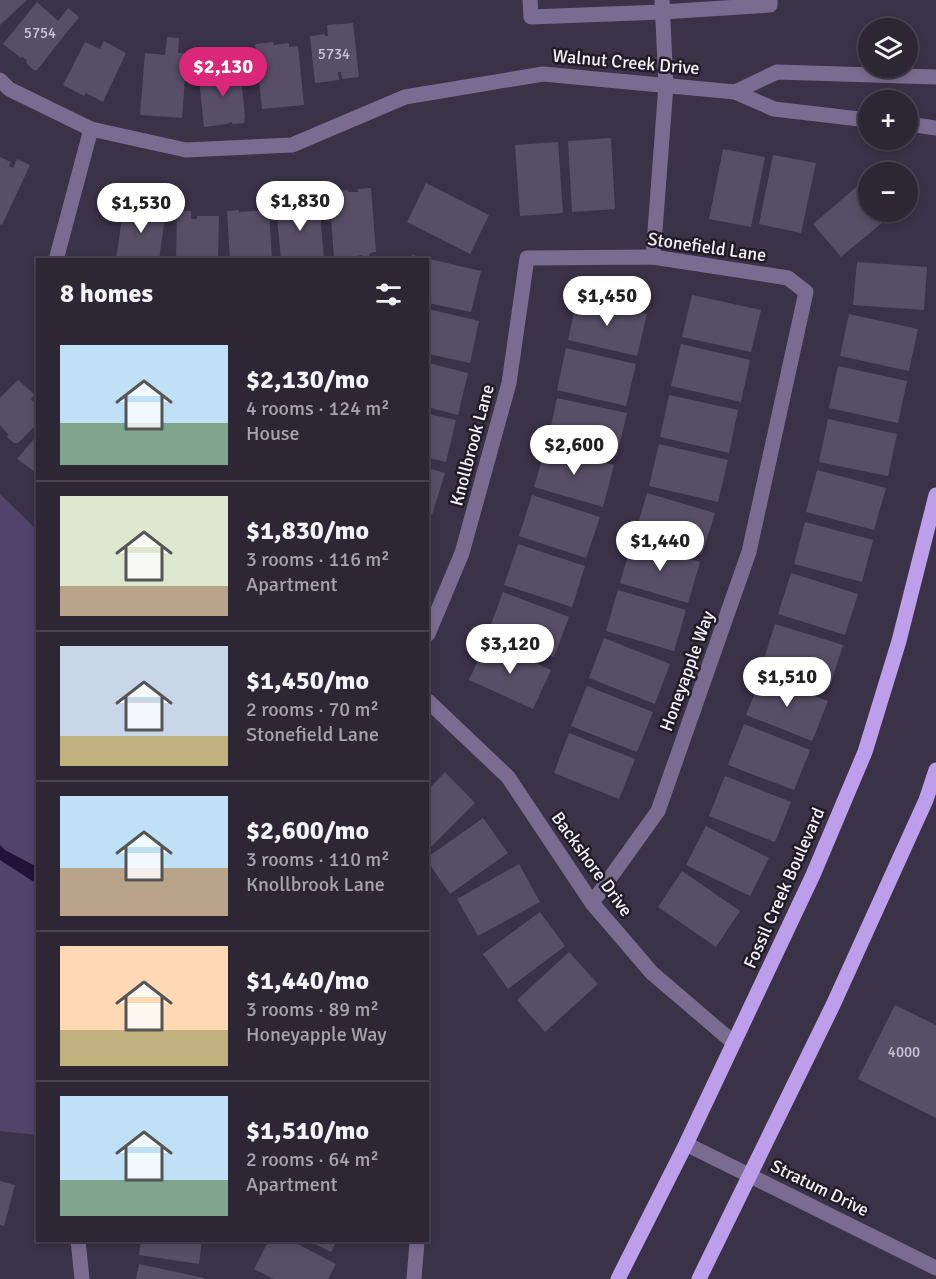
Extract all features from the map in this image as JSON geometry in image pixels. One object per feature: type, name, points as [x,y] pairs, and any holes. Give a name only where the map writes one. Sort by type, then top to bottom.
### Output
[{"type":"main road","name":"Fossil Creek Boulevard","points":[[618,1279],[686,1144],[813,875],[865,752],[899,641],[936,495]]},
{"type":"main road","points":[[699,1279],[854,959],[926,800],[936,770]]},
{"type":"street","points":[[530,0],[531,17],[662,6],[770,5],[770,0]]},
{"type":"street","points":[[653,257],[666,85],[662,6]]},
{"type":"street","points":[[735,92],[777,72],[936,77]]},
{"type":"street","name":"Walnut Creek Drive","points":[[0,80],[9,89],[91,129],[186,150],[292,146],[405,97],[543,74],[735,92],[774,109],[858,119]]},
{"type":"street","points":[[918,125],[936,128]]},
{"type":"street","points":[[57,258],[91,129]]},
{"type":"street","name":"Stonefield Lane","points":[[526,258],[653,257],[788,278],[806,292]]},
{"type":"street","name":"Knollbrook Lane","points":[[429,632],[462,553],[509,383],[526,258]]},
{"type":"street","name":"Honeyapple Way","points":[[592,903],[658,811],[749,552],[806,292]]},
{"type":"street","name":"Backshore Drive","points":[[429,702],[508,777],[592,903],[652,973],[734,1042]]},
{"type":"street","name":"Stratum Drive","points":[[686,1144],[936,1268]]},
{"type":"street","points":[[78,1242],[82,1279]]},
{"type":"street","points":[[414,1279],[417,1242]]},
{"type":"shaded area","points":[[0,494],[36,529],[36,1135],[0,1131]]},
{"type":"shaded area","points":[[0,845],[36,866],[36,883],[0,860]]},
{"type":"building","points":[[0,0],[27,0],[0,25]]},
{"type":"building","points":[[37,2],[58,21],[68,8],[79,17],[37,70],[34,70],[26,63],[27,60],[3,44]]},
{"type":"building","points":[[353,23],[359,77],[342,79],[341,72],[338,72],[339,80],[315,83],[310,36],[325,34],[328,36],[327,25]]},
{"type":"building","points":[[167,37],[179,38],[178,53],[187,53],[182,118],[140,115],[145,53],[165,55]]},
{"type":"building","points":[[104,41],[126,53],[103,102],[86,93],[84,96],[63,85],[85,42],[100,49]]},
{"type":"building","points":[[273,42],[274,45],[289,43],[289,47],[298,46],[304,105],[262,109],[255,44]]},
{"type":"building","points":[[242,67],[244,123],[233,124],[231,122],[204,127],[199,79],[214,77],[217,79],[216,70]]},
{"type":"building","points":[[611,138],[615,209],[572,212],[568,141]]},
{"type":"building","points":[[558,142],[563,213],[520,216],[515,145]]},
{"type":"building","points":[[723,149],[765,157],[751,227],[709,219]]},
{"type":"building","points":[[773,155],[816,163],[801,233],[759,224]]},
{"type":"building","points":[[0,157],[11,162],[9,166],[13,168],[17,159],[30,165],[2,225],[0,224]]},
{"type":"building","points":[[426,183],[489,215],[470,254],[407,222]]},
{"type":"building","points":[[858,186],[858,222],[883,222],[841,257],[813,224]]},
{"type":"building","points":[[371,188],[376,252],[370,253],[369,257],[362,255],[336,258],[334,257],[329,192],[348,190],[348,192],[358,192],[358,189]]},
{"type":"building","points":[[319,201],[324,258],[281,258],[276,206],[297,205],[296,203]]},
{"type":"building","points":[[124,204],[166,210],[159,258],[116,258]]},
{"type":"building","points":[[269,210],[272,258],[230,258],[227,211]]},
{"type":"building","points":[[177,211],[191,211],[191,219],[197,219],[197,216],[219,216],[218,258],[176,258]]},
{"type":"building","points":[[429,259],[481,271],[471,312],[429,303]]},
{"type":"building","points":[[857,262],[927,267],[924,310],[853,305]]},
{"type":"building","points":[[692,295],[761,310],[751,352],[682,337]]},
{"type":"building","points":[[577,298],[647,314],[637,356],[568,340]]},
{"type":"building","points":[[429,309],[479,321],[470,363],[429,354]]},
{"type":"building","points":[[849,314],[918,329],[909,371],[840,356]]},
{"type":"building","points":[[681,344],[750,360],[741,402],[671,386]]},
{"type":"building","points":[[566,348],[636,364],[626,406],[557,390]]},
{"type":"building","points":[[429,363],[468,373],[458,415],[429,407]]},
{"type":"building","points":[[838,366],[907,381],[898,423],[829,408]]},
{"type":"building","points":[[18,380],[35,395],[31,399],[36,404],[36,425],[18,443],[14,443],[7,437],[8,434],[0,425],[0,398]]},
{"type":"building","points":[[669,395],[738,410],[729,453],[660,437]]},
{"type":"building","points":[[557,398],[627,413],[617,455],[548,440]]},
{"type":"building","points":[[429,414],[456,420],[446,462],[429,458]]},
{"type":"building","points":[[828,419],[897,434],[888,476],[819,462]]},
{"type":"building","points":[[36,436],[36,473],[17,459]]},
{"type":"building","points":[[659,444],[728,460],[718,502],[649,486]]},
{"type":"building","points":[[546,446],[614,465],[603,507],[534,487]]},
{"type":"building","points":[[429,468],[445,473],[432,515],[429,514]]},
{"type":"building","points":[[817,470],[886,488],[874,530],[806,512]]},
{"type":"building","points":[[647,493],[715,513],[702,554],[635,534]]},
{"type":"building","points":[[532,495],[600,517],[586,558],[519,536]]},
{"type":"building","points":[[805,522],[873,540],[862,582],[794,564]]},
{"type":"building","points":[[632,542],[700,562],[688,603],[620,583]]},
{"type":"building","points":[[518,544],[585,566],[572,607],[504,585]]},
{"type":"building","points":[[791,573],[858,594],[845,635],[778,614]]},
{"type":"building","points":[[618,590],[686,610],[674,651],[606,631]]},
{"type":"building","points":[[503,592],[569,617],[554,657],[488,632]]},
{"type":"building","points":[[775,624],[843,645],[830,686],[762,665]]},
{"type":"building","points":[[604,638],[670,664],[655,704],[589,678]]},
{"type":"building","points":[[487,641],[551,670],[533,709],[469,680]]},
{"type":"building","points":[[762,676],[828,701],[812,741],[746,715]]},
{"type":"building","points":[[587,686],[653,712],[637,752],[571,726]]},
{"type":"building","points":[[744,724],[810,750],[794,790],[728,765]]},
{"type":"building","points":[[569,733],[635,759],[619,799],[554,773]]},
{"type":"building","points":[[445,772],[475,803],[429,849],[429,789]]},
{"type":"building","points":[[725,776],[791,802],[775,842],[709,816]]},
{"type":"building","points":[[483,818],[508,853],[450,894],[429,863],[429,856]]},
{"type":"building","points":[[706,826],[769,858],[750,896],[686,865]]},
{"type":"building","points":[[519,864],[540,902],[478,936],[457,899]]},
{"type":"building","points":[[682,871],[740,911],[716,947],[658,907]]},
{"type":"building","points":[[540,912],[565,946],[508,989],[483,954]]},
{"type":"building","points":[[569,952],[598,984],[545,1032],[517,1000]]},
{"type":"building","points":[[895,1005],[936,1025],[936,1118],[858,1079]]},
{"type":"building","points":[[0,1181],[15,1185],[4,1226],[0,1225]]},
{"type":"building","points":[[141,1242],[202,1242],[199,1264],[139,1255]]},
{"type":"building","points":[[268,1242],[294,1242],[336,1264],[328,1279],[273,1279],[254,1269]]},
{"type":"building","points":[[311,1242],[336,1242],[331,1252]]},
{"type":"building","points":[[139,1264],[204,1278],[204,1279],[136,1279]]}]
